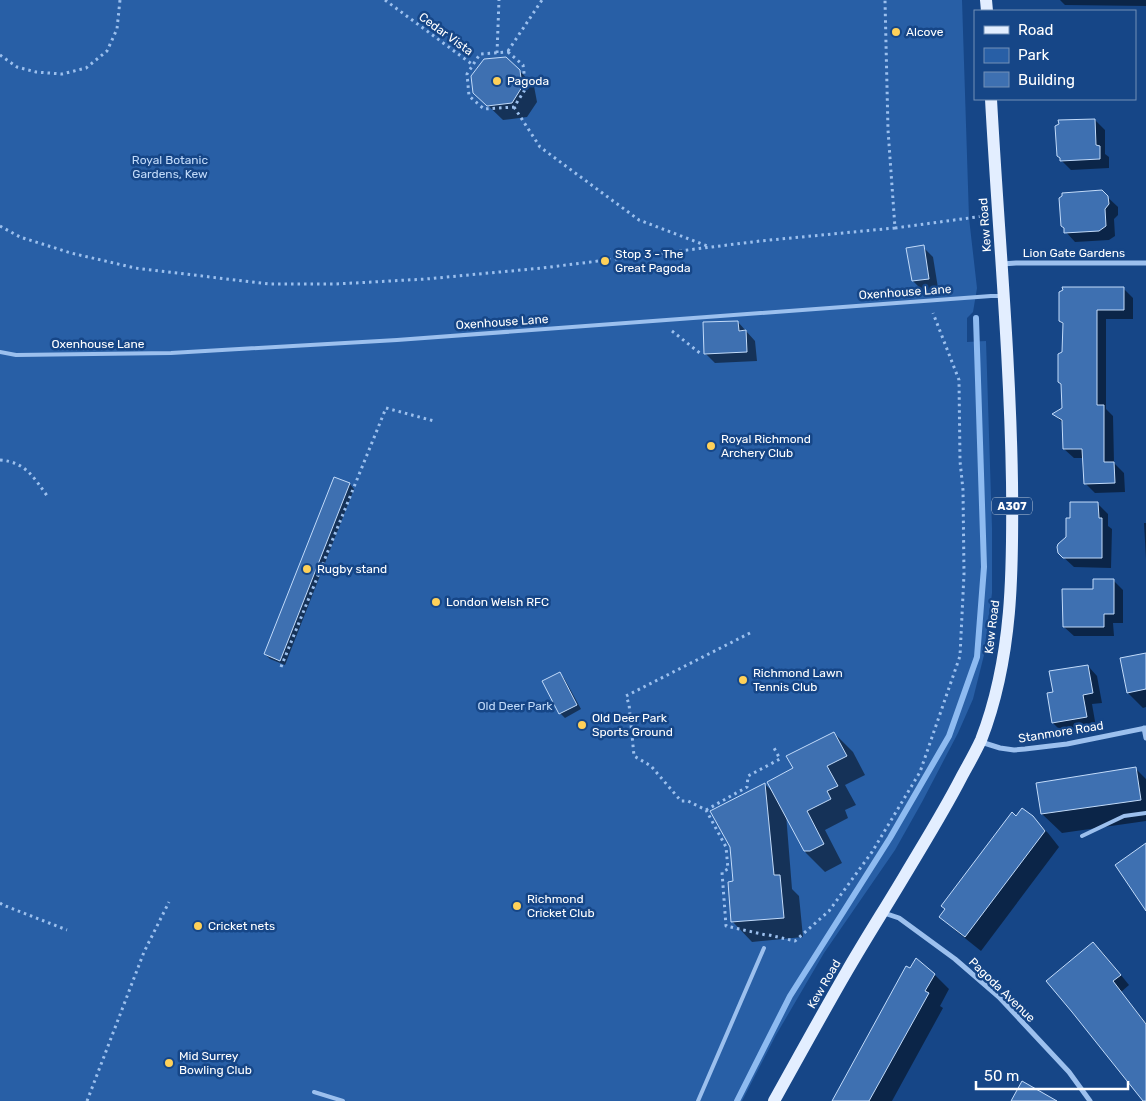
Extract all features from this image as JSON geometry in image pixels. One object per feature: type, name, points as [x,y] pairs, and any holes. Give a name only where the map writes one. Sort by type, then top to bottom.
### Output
[{"type":"main road","name":"Kew Road","points":[[774,1101],[848,968],[946,805],[980,742],[996,694],[1009,616],[1012,557],[1011,437],[991,100]]},
{"type":"street","name":"Lion Gate Gardens","points":[[1002,264],[1146,264]]},
{"type":"street","name":"Stanmore Road","points":[[980,742],[1014,750],[1041,748],[1145,728]]},
{"type":"street","points":[[1145,728],[1146,738]]},
{"type":"street","name":"Pagoda Avenue","points":[[883,912],[899,918],[955,959],[999,997],[1070,1072],[1090,1101]]},
{"type":"lane","name":"Oxenhouse Lane","points":[[0,352],[16,354],[170,353],[397,340],[928,300],[1004,296]]},
{"type":"lane","points":[[1082,836],[1124,816],[1146,813]]},
{"type":"lane","points":[[698,1101],[764,948]]},
{"type":"lane","points":[[314,1092],[343,1101]]},
{"type":"path","points":[[0,55],[17,66],[36,72],[62,74],[86,68],[107,51],[118,29],[120,0]]},
{"type":"path","name":"Cedar Vista","points":[[386,0],[473,64]]},
{"type":"path","points":[[497,53],[499,0]]},
{"type":"path","points":[[508,52],[542,0]]},
{"type":"path","points":[[885,0],[888,130],[895,228]]},
{"type":"path","points":[[508,52],[523,65],[526,88],[514,107],[484,109],[469,96],[467,74],[480,54],[508,52]]},
{"type":"path","points":[[514,107],[540,147],[639,220],[711,247]]},
{"type":"path","points":[[0,226],[20,237],[71,253],[135,268],[269,284],[336,284],[542,268],[998,215]]},
{"type":"path","points":[[750,633],[626,696],[629,704],[634,756],[651,766],[681,801],[688,801],[706,810],[726,847],[728,869],[722,872],[726,926],[795,941],[829,911],[872,852],[920,772],[960,656],[964,574],[959,380],[928,300]]},
{"type":"path","points":[[677,319],[669,329],[701,354]]},
{"type":"path","points":[[281,667],[386,408],[434,421]]},
{"type":"path","points":[[0,460],[20,464],[48,497]]},
{"type":"path","points":[[706,810],[746,787],[748,776],[780,759],[773,746]]},
{"type":"path","points":[[87,1101],[144,952],[169,902]]},
{"type":"path","points":[[0,903],[67,930]]},
{"type":"path","points":[[764,948],[769,935]]},
{"type":"green space","name":"Old Deer Park","points":[[0,0],[962,0],[969,218],[977,288],[973,312],[967,318],[967,342],[986,341],[992,528],[992,593],[984,655],[973,699],[958,733],[922,802],[895,850],[824,953],[776,1035],[742,1101],[0,1101]]},
{"type":"building","name":"Pagoda","points":[[506,57],[520,70],[522,87],[512,103],[487,106],[473,93],[471,76],[484,59]]},
{"type":"building","points":[[1095,119],[1096,145],[1100,146],[1100,159],[1060,161],[1060,158],[1057,156],[1055,126],[1059,124],[1058,120]]},
{"type":"building","points":[[1102,190],[1108,196],[1109,204],[1105,209],[1106,226],[1099,231],[1064,233],[1064,228],[1061,226],[1059,198],[1062,196],[1062,193]]},
{"type":"building","points":[[924,245],[929,279],[912,281],[906,248]]},
{"type":"building","points":[[1062,287],[1124,287],[1124,310],[1097,310],[1097,405],[1104,405],[1104,462],[1114,462],[1115,483],[1084,484],[1082,449],[1063,449],[1062,420],[1052,414],[1062,408],[1061,384],[1058,382],[1058,354],[1062,352],[1063,323],[1059,321],[1059,292],[1063,290]]},
{"type":"building","points":[[738,321],[739,331],[746,330],[747,352],[704,354],[703,322]]},
{"type":"building","name":"Rugby stand","points":[[334,477],[350,483],[280,661],[264,654]]},
{"type":"building","points":[[1070,502],[1098,502],[1099,518],[1102,518],[1102,558],[1063,558],[1058,553],[1058,544],[1066,537],[1066,518],[1070,518]]},
{"type":"building","points":[[1093,579],[1114,579],[1114,614],[1104,614],[1104,627],[1063,627],[1062,589],[1093,589]]},
{"type":"building","points":[[1146,653],[1146,689],[1127,693],[1120,658]]},
{"type":"building","points":[[1088,665],[1093,693],[1083,695],[1087,717],[1052,723],[1047,693],[1053,692],[1049,671]]},
{"type":"building","points":[[560,672],[577,705],[559,714],[542,681]]},
{"type":"building","points":[[834,732],[847,756],[827,766],[838,786],[827,791],[831,799],[807,811],[824,844],[810,851],[804,851],[767,782],[793,768],[786,756]]},
{"type":"building","points":[[1136,767],[1141,800],[1041,814],[1036,783]]},
{"type":"building","points":[[765,783],[774,875],[780,875],[784,918],[731,922],[728,882],[733,881],[730,847],[710,811]]},
{"type":"building","points":[[1022,808],[1033,816],[1045,831],[965,937],[939,917],[945,909],[941,906],[1012,812],[1016,816]]},
{"type":"building","points":[[1146,843],[1146,911],[1115,865]]},
{"type":"building","points":[[1093,942],[1121,975],[1113,981],[1146,1024],[1146,1101],[1143,1101],[1046,981]]},
{"type":"building","points":[[916,958],[935,974],[925,991],[929,993],[869,1101],[832,1101],[906,966],[910,968]]},
{"type":"building","points":[[1022,1081],[1057,1101],[1011,1101]]},
{"type":"waterway","points":[[737,1101],[790,996],[890,838],[949,736],[977,657],[984,567],[976,318]]},
{"type":"place","name":"Alcove","points":[[896,32]]},
{"type":"place","name":"Pagoda","points":[[497,81]]},
{"type":"place","name":"Stop 3 - The Great Pagoda","points":[[605,261]]},
{"type":"place","name":"Royal Richmond Archery Club","points":[[711,446]]},
{"type":"place","name":"Rugby stand","points":[[307,569]]},
{"type":"place","name":"London Welsh RFC","points":[[436,602]]},
{"type":"place","name":"Richmond Lawn Tennis Club","points":[[743,680]]},
{"type":"place","name":"Old Deer Park Sports Ground","points":[[582,725]]},
{"type":"place","name":"Richmond Cricket Club","points":[[517,906]]},
{"type":"place","name":"Cricket nets","points":[[198,926]]},
{"type":"place","name":"Mid Surrey Bowling Club","points":[[169,1063]]},
{"type":"park label","name":"Royal Botanic Gardens, Kew","points":[[170,167]]}]
